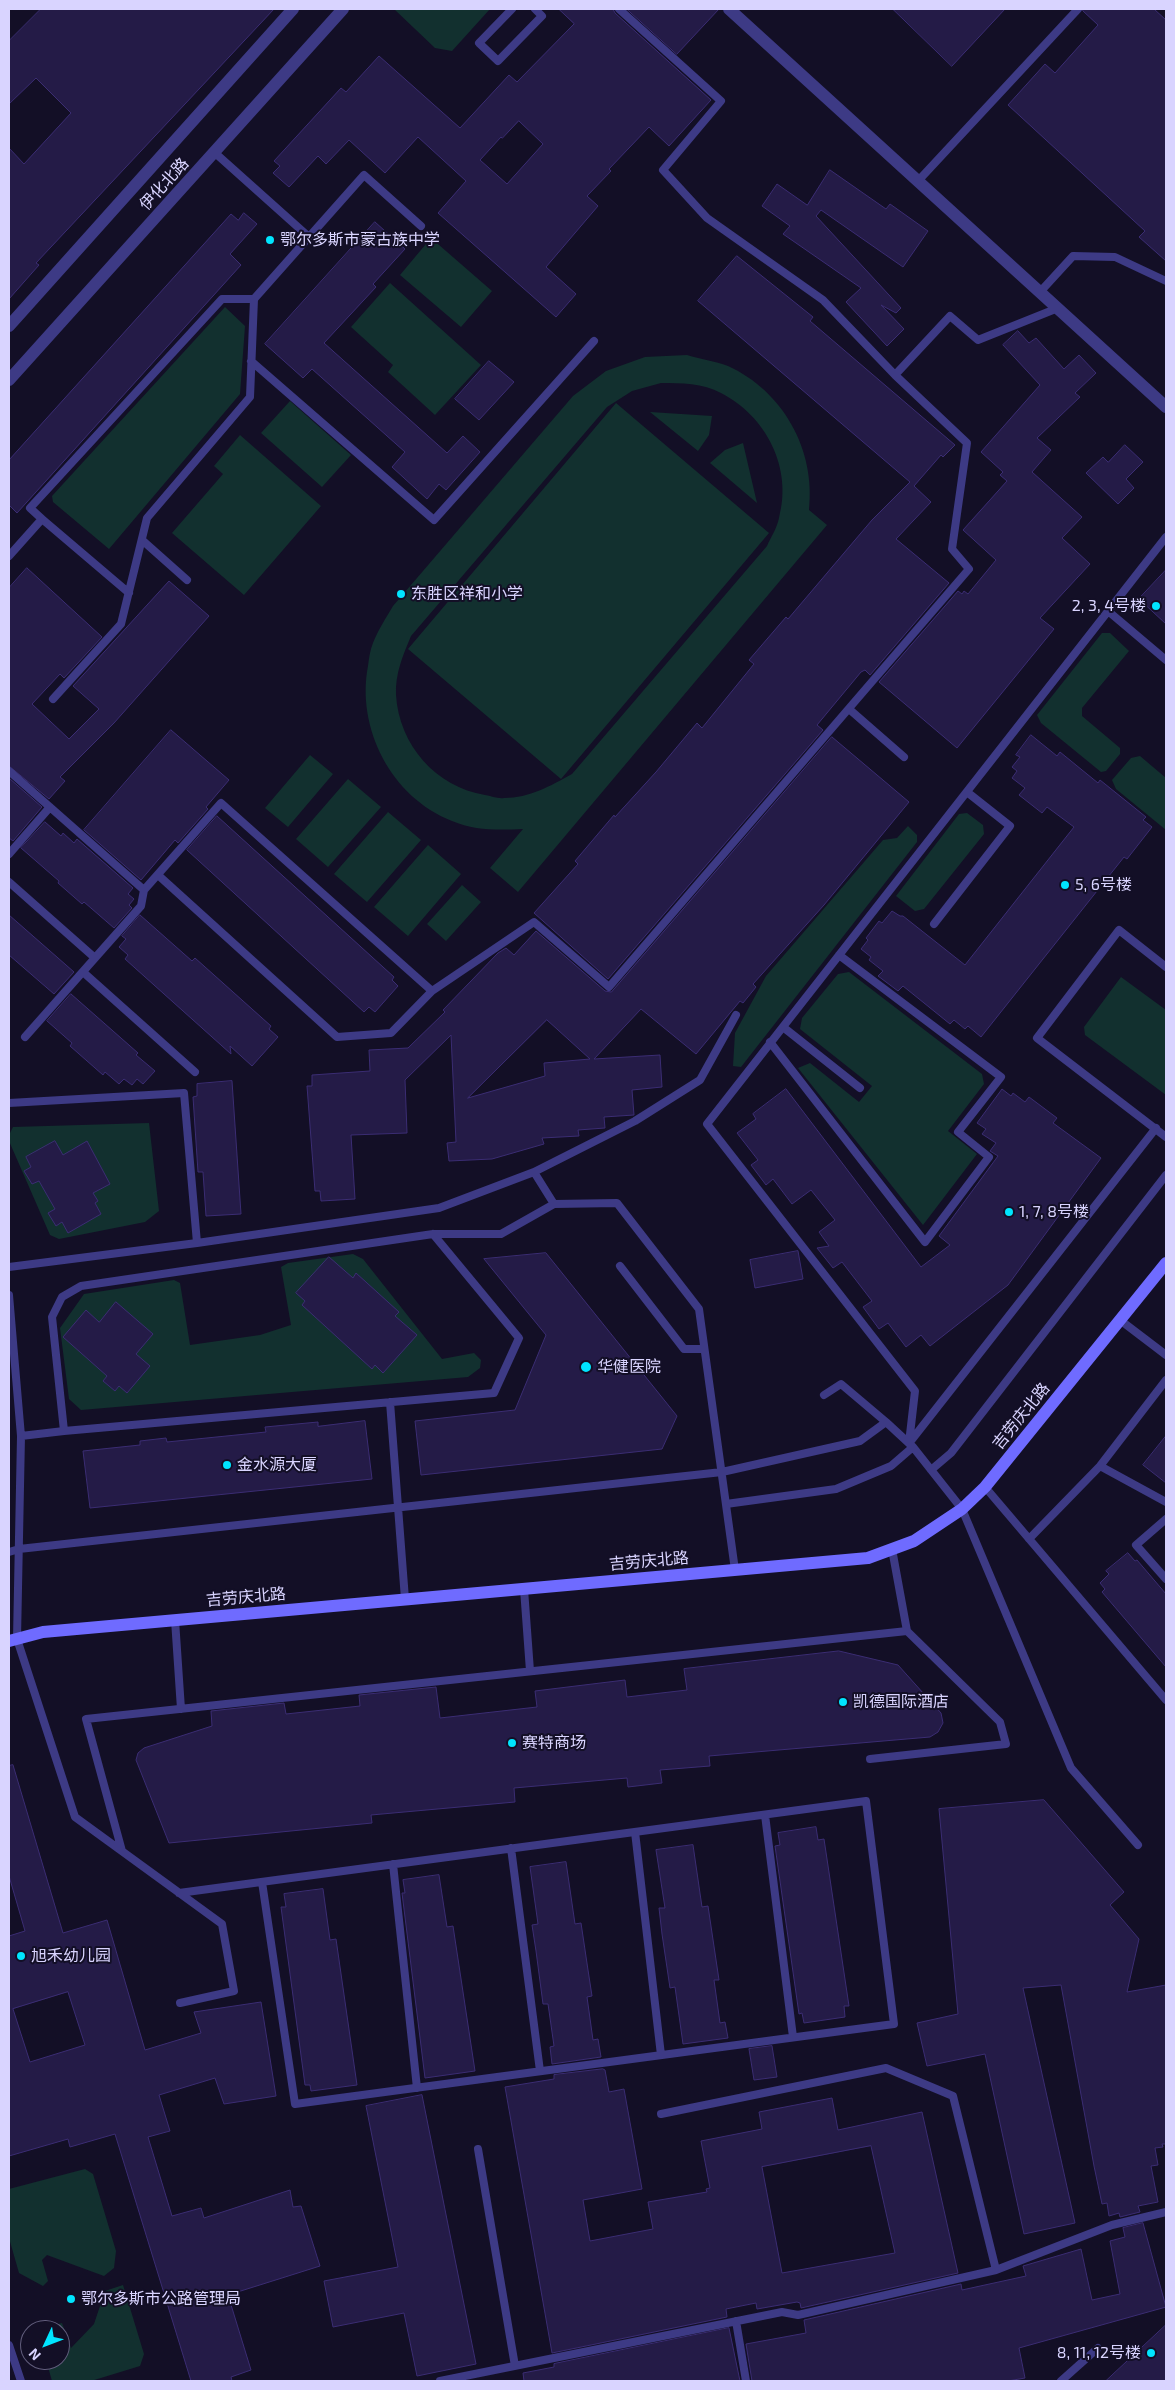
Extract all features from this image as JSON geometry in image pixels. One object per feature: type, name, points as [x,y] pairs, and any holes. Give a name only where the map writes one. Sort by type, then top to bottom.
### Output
[{"type":"main road","name":"吉劳庆北路","points":[[13,1640],[43,1632],[868,1558],[914,1541],[962,1510],[985,1487],[1166,1263]]},
{"type":"street","name":"伊化北路","points":[[9,380],[343,9]]},
{"type":"street","points":[[729,9],[1166,407]]},
{"type":"street","name":"伊化北路","points":[[9,326],[291,10]]},
{"type":"lane","points":[[512,9],[479,43],[498,61],[542,16],[535,9]]},
{"type":"lane","points":[[158,875],[337,1037],[391,1033],[432,991],[534,922],[609,987],[969,569],[952,549],[967,443],[895,375],[823,300],[707,218],[663,170],[721,101],[618,9]]},
{"type":"lane","points":[[918,181],[1078,9]]},
{"type":"lane","points":[[214,152],[309,237]]},
{"type":"lane","points":[[53,699],[121,624],[147,518],[250,397],[254,299],[364,175],[421,226]]},
{"type":"lane","points":[[1040,292],[1073,256],[1115,257],[1166,281]]},
{"type":"lane","points":[[129,593],[30,508],[222,299],[254,299]]},
{"type":"lane","points":[[895,375],[950,316],[978,340],[1058,308]]},
{"type":"lane","points":[[251,361],[434,520],[594,341]]},
{"type":"lane","points":[[9,556],[42,519]]},
{"type":"lane","points":[[911,1445],[915,1390],[707,1124],[1166,537]]},
{"type":"lane","points":[[142,540],[187,580]]},
{"type":"lane","points":[[1108,611],[1166,660]]},
{"type":"lane","points":[[849,709],[904,757]]},
{"type":"lane","points":[[9,771],[144,890]]},
{"type":"lane","points":[[934,924],[1010,826],[967,792]]},
{"type":"lane","points":[[25,1037],[141,906],[144,890],[221,804],[432,991]]},
{"type":"lane","points":[[9,854],[50,807]]},
{"type":"lane","points":[[9,882],[95,958]]},
{"type":"lane","points":[[1166,967],[1119,930],[1037,1038],[1166,1136]]},
{"type":"lane","points":[[770,1042],[925,1242],[989,1157],[958,1132],[1000,1077],[839,955]]},
{"type":"lane","points":[[83,972],[195,1072]]},
{"type":"lane","points":[[9,1268],[197,1244],[439,1208],[534,1172],[635,1121],[700,1080],[736,1015]]},
{"type":"lane","points":[[782,1027],[860,1088]]},
{"type":"lane","points":[[9,1103],[184,1093],[197,1244]]},
{"type":"lane","points":[[726,1504],[836,1489],[891,1466],[911,1445],[1156,1128]]},
{"type":"lane","points":[[534,1172],[554,1204]]},
{"type":"lane","points":[[931,1470],[951,1453],[1166,1175]]},
{"type":"lane","points":[[64,1431],[52,1317],[62,1297],[81,1286],[433,1234],[501,1234],[554,1204],[617,1203],[699,1308],[735,1570]]},
{"type":"lane","points":[[21,1436],[494,1393],[518,1338],[433,1234]]},
{"type":"lane","points":[[620,1266],[684,1349],[704,1349]]},
{"type":"lane","points":[[9,1295],[21,1436],[19,1549],[13,1640],[75,1817],[222,1924],[234,1991],[180,2002]]},
{"type":"lane","points":[[1120,1320],[1166,1355]]},
{"type":"lane","points":[[1029,1539],[1100,1466],[1166,1380]]},
{"type":"lane","points":[[824,1395],[841,1384],[911,1445],[962,1510],[1071,1768],[1138,1845]]},
{"type":"lane","points":[[390,1402],[406,1599]]},
{"type":"lane","points":[[9,1552],[19,1549],[722,1472],[860,1441],[886,1422]]},
{"type":"lane","points":[[1100,1466],[1166,1502]]},
{"type":"lane","points":[[985,1487],[1166,1700]]},
{"type":"lane","points":[[1166,1519],[1136,1545],[1166,1579]]},
{"type":"lane","points":[[870,1759],[1006,1744],[1000,1722],[907,1631],[892,1549]]},
{"type":"lane","points":[[524,1589],[530,1671]]},
{"type":"lane","points":[[175,1620],[180,1708]]},
{"type":"lane","points":[[122,1851],[86,1719],[907,1631]]},
{"type":"lane","points":[[179,1893],[866,1801],[894,2024],[295,2104],[262,1882]]},
{"type":"lane","points":[[765,1815],[793,2037]]},
{"type":"lane","points":[[635,1832],[661,2055]]},
{"type":"lane","points":[[511,1848],[540,2071]]},
{"type":"lane","points":[[393,1864],[418,2088]]},
{"type":"lane","points":[[661,2114],[886,2068],[953,2096],[996,2270]]},
{"type":"lane","points":[[478,2149],[516,2366]]},
{"type":"lane","points":[[441,2381],[782,2312],[798,2315],[996,2270],[1112,2225],[1166,2212]]},
{"type":"lane","points":[[736,2321],[746,2381]]},
{"type":"lane","points":[[9,2345],[21,2381]]},
{"type":"lane","points":[[1061,2381],[1098,2348]]},
{"type":"green space","points":[[394,9],[490,9],[452,51],[435,48]]},
{"type":"green space","points":[[431,238],[492,291],[461,327],[400,275]]},
{"type":"green space","points":[[390,283],[481,365],[435,415],[388,372],[393,365],[351,327]]},
{"type":"green space","points":[[225,307],[245,326],[240,394],[109,549],[53,502],[52,496]]},
{"type":"green space","points":[[687,355],[718,363],[728,366],[748,377],[765,391],[780,407],[792,425],[801,445],[807,466],[810,488],[809,510],[827,525],[518,892],[490,868],[523,829],[496,830],[469,827],[452,821],[430,810],[411,795],[395,778],[373,736],[367,713],[366,689],[370,651],[377,633],[393,606],[573,396],[606,371],[645,357]],"holes":[[[661,383],[699,385],[721,393],[737,403],[763,429],[779,463],[782,481],[779,518],[767,546],[572,774],[531,794],[502,798],[467,790],[451,783],[423,761],[404,731],[399,713],[396,695],[398,672],[411,636],[607,407],[632,391]]]},
{"type":"green space","points":[[290,401],[351,455],[322,487],[261,433]]},
{"type":"green space","points":[[616,403],[769,533],[561,779],[408,649]]},
{"type":"green space","points":[[650,412],[712,416],[709,435],[698,451]]},
{"type":"green space","points":[[240,435],[321,506],[244,595],[172,533],[223,474],[214,466]]},
{"type":"green space","points":[[743,443],[757,503],[710,463],[725,450]]},
{"type":"green space","points":[[1102,633],[1110,633],[1129,651],[1082,708],[1082,716],[1120,748],[1120,754],[1106,771],[1101,772],[1041,723],[1037,715]]},
{"type":"green space","points":[[310,755],[333,774],[288,827],[265,808]]},
{"type":"green space","points":[[1140,756],[1166,778],[1166,830],[1116,789],[1112,780],[1131,758]]},
{"type":"green space","points":[[348,779],[381,807],[328,867],[296,839]]},
{"type":"green space","points":[[388,812],[421,840],[367,902],[334,874]]},
{"type":"green space","points":[[967,813],[983,825],[984,834],[924,909],[915,911],[896,896],[959,814]]},
{"type":"green space","points":[[908,826],[917,835],[917,842],[741,1067],[733,1066],[735,1033],[766,976],[883,840],[897,838]]},
{"type":"green space","points":[[428,845],[461,874],[408,936],[374,907]]},
{"type":"green space","points":[[462,885],[481,902],[446,941],[427,924]]},
{"type":"green space","points":[[849,972],[982,1074],[984,1084],[948,1131],[977,1154],[923,1225],[798,1068],[810,1063],[859,1102],[872,1086],[800,1029],[802,1018],[838,974]]},
{"type":"green space","points":[[1121,977],[1166,1010],[1166,1095],[1085,1035],[1084,1027]]},
{"type":"green space","points":[[149,1123],[159,1211],[145,1222],[59,1239],[50,1235],[9,1141],[9,1135],[13,1127]]},
{"type":"green space","points":[[353,1254],[363,1259],[442,1359],[474,1353],[481,1360],[480,1368],[468,1377],[81,1410],[69,1399],[60,1328],[84,1294],[174,1280],[180,1283],[190,1345],[260,1335],[291,1325],[281,1267],[288,1263]]},
{"type":"green space","points":[[85,2169],[93,2174],[116,2251],[114,2268],[104,2276],[47,2255],[42,2260],[48,2281],[43,2286],[19,2273],[9,2238],[9,2189]]},
{"type":"green space","points":[[123,2285],[144,2354],[140,2366],[91,2381],[52,2381],[49,2370],[70,2370],[70,2345],[71,2348],[94,2324],[105,2291]]},
{"type":"building","points":[[41,9],[274,9],[36,263],[39,265],[9,299],[9,148],[24,164],[71,113],[36,78],[9,104],[9,41]]},
{"type":"building","points":[[559,9],[613,9],[615,13],[711,100],[669,146],[649,127],[609,169],[611,171],[587,196],[598,206],[546,267],[576,294],[556,317],[438,213],[466,181],[418,137],[385,173],[349,140],[326,164],[318,156],[289,187],[273,173],[280,166],[274,161],[341,88],[346,92],[379,56],[460,128],[509,75],[517,82],[574,24]],"holes":[[[519,121],[543,144],[507,184],[480,160]]]},
{"type":"building","points":[[627,9],[719,9],[677,54]]},
{"type":"building","points":[[893,9],[1005,9],[952,66]]},
{"type":"building","points":[[1083,9],[1154,9],[1166,20],[1166,261],[1139,237],[1145,231],[1008,105],[1045,64],[1055,73],[1098,25]]},
{"type":"building","points":[[830,170],[886,209],[890,204],[928,231],[903,267],[821,210],[816,216],[901,308],[896,313],[881,305],[904,329],[887,346],[846,302],[861,288],[783,234],[790,226],[762,206],[777,184],[807,205]]},
{"type":"building","points":[[244,213],[257,224],[230,254],[241,265],[17,513],[9,505],[9,460],[231,214],[238,220]]},
{"type":"building","points":[[375,222],[405,249],[373,284],[376,287],[324,343],[447,453],[463,436],[480,452],[446,490],[439,484],[427,499],[392,467],[405,452],[312,369],[303,378],[265,344]]},
{"type":"building","points":[[737,256],[813,317],[810,321],[955,445],[943,457],[941,455],[914,486],[931,502],[896,539],[949,583],[870,675],[865,670],[861,672],[817,725],[823,730],[608,979],[534,913],[578,864],[575,861],[614,815],[615,817],[656,772],[697,723],[702,728],[754,664],[749,660],[786,617],[788,619],[872,520],[910,482],[698,301]]},
{"type":"building","points":[[1018,331],[1029,343],[1036,338],[1064,369],[1079,355],[1096,373],[1075,393],[1080,397],[1037,438],[1051,450],[1032,472],[1082,517],[1062,538],[1090,564],[1040,618],[1054,629],[957,748],[879,682],[958,591],[962,594],[964,591],[968,594],[996,560],[963,530],[1007,481],[1000,475],[1003,472],[981,452],[1040,385],[1003,345]]},
{"type":"building","points":[[489,361],[514,382],[479,420],[455,399]]},
{"type":"building","points":[[1125,445],[1143,462],[1126,479],[1134,488],[1118,504],[1086,473],[1103,457],[1108,462]]},
{"type":"building","points":[[27,568],[102,637],[64,678],[60,674],[32,704],[69,739],[99,709],[73,686],[169,581],[209,616],[114,723],[60,777],[65,781],[49,799],[9,766],[9,588]]},
{"type":"building","name":"2, 3, 4号楼","points":[[1166,570],[1166,624],[1139,599]]},
{"type":"building","points":[[171,730],[229,780],[206,807],[208,809],[178,843],[175,840],[141,880],[84,830]]},
{"type":"building","name":"5, 6号楼","points":[[1031,735],[1057,756],[1060,752],[1098,783],[1100,780],[1146,817],[1143,820],[1152,827],[1127,859],[1124,857],[981,1037],[968,1026],[965,1029],[954,1020],[950,1024],[903,986],[898,991],[878,976],[883,971],[869,960],[871,957],[861,949],[868,940],[866,938],[879,921],[882,923],[892,911],[903,916],[965,965],[1074,827],[1047,807],[1042,813],[1019,795],[1025,788],[1012,778],[1017,771],[1012,767],[1020,757],[1016,755]]},
{"type":"building","points":[[832,737],[909,802],[824,905],[753,984],[756,987],[743,1003],[740,1001],[696,1054],[641,1009],[594,1059],[660,1055],[662,1087],[632,1090],[634,1115],[604,1117],[605,1128],[578,1130],[579,1136],[542,1138],[544,1144],[492,1159],[449,1161],[447,1143],[456,1142],[451,1035],[405,1080],[407,1133],[351,1135],[355,1199],[321,1201],[320,1191],[315,1191],[307,1086],[312,1086],[312,1075],[370,1071],[369,1050],[408,1048],[445,1012],[443,1010],[498,953],[506,948],[514,955],[536,931],[605,991],[611,992]],"holes":[[[547,1020],[590,1059],[544,1063],[545,1076],[468,1098]]]},
{"type":"building","points":[[9,778],[42,807],[13,841],[9,838]]},
{"type":"building","points":[[217,816],[394,977],[392,980],[398,986],[375,1012],[369,1007],[364,1012],[187,850]]},
{"type":"building","points":[[45,822],[61,836],[63,833],[74,843],[77,839],[133,888],[128,894],[134,899],[129,905],[132,908],[114,928],[84,902],[82,904],[21,848]]},
{"type":"building","points":[[9,915],[74,972],[54,994],[9,955]]},
{"type":"building","points":[[140,915],[192,961],[195,958],[271,1026],[269,1029],[278,1037],[252,1066],[230,1046],[231,1054],[125,959],[128,955],[119,947],[126,939],[122,936]]},
{"type":"building","points":[[71,994],[138,1053],[136,1055],[155,1071],[143,1084],[137,1079],[132,1085],[124,1079],[119,1084],[105,1072],[103,1075],[70,1046],[72,1043],[47,1021]]},
{"type":"building","points":[[232,1081],[241,1214],[206,1216],[203,1172],[198,1172],[193,1097],[197,1096],[197,1084]]},
{"type":"building","name":"1, 7, 8号楼","points":[[786,1089],[921,1267],[950,1245],[939,1236],[998,1156],[990,1151],[996,1143],[982,1134],[986,1129],[977,1123],[1002,1089],[1011,1096],[1013,1093],[1025,1102],[1029,1097],[1057,1118],[1053,1123],[1101,1158],[1008,1285],[930,1346],[921,1335],[906,1347],[888,1323],[879,1329],[863,1307],[872,1301],[842,1262],[833,1268],[817,1248],[829,1246],[819,1232],[835,1220],[811,1190],[792,1204],[773,1179],[766,1185],[751,1165],[758,1160],[737,1133],[756,1119],[753,1114]]},
{"type":"building","points":[[55,1141],[63,1155],[87,1141],[110,1184],[93,1193],[98,1201],[95,1203],[101,1214],[68,1233],[62,1222],[56,1226],[48,1213],[55,1209],[39,1181],[32,1184],[24,1171],[31,1167],[26,1157]]},
{"type":"building","points":[[798,1251],[803,1279],[755,1288],[750,1260]]},
{"type":"building","name":"华健医院","points":[[546,1253],[677,1416],[662,1449],[421,1475],[415,1421],[515,1410],[546,1335],[484,1259]]},
{"type":"building","points":[[329,1257],[353,1278],[356,1273],[399,1312],[395,1316],[417,1335],[383,1373],[375,1365],[372,1369],[302,1305],[305,1301],[296,1293]]},
{"type":"building","points":[[116,1302],[153,1334],[136,1354],[150,1366],[127,1393],[119,1386],[115,1391],[103,1381],[107,1376],[63,1337],[86,1310],[99,1322]]},
{"type":"building","name":"金水源大厦","points":[[365,1421],[372,1479],[90,1508],[83,1451],[140,1445],[140,1441],[166,1438],[167,1442],[266,1432],[265,1427],[318,1422],[318,1426]]},
{"type":"building","points":[[1166,1436],[1166,1483],[1143,1465]]},
{"type":"building","points":[[1128,1553],[1135,1561],[1137,1560],[1166,1594],[1166,1667],[1102,1592],[1105,1589],[1100,1583],[1109,1574],[1106,1571]]},
{"type":"building","name":"赛特商场","points":[[839,1651],[898,1665],[941,1713],[943,1723],[938,1732],[930,1737],[709,1756],[710,1766],[660,1770],[662,1783],[628,1787],[627,1778],[514,1788],[515,1802],[371,1815],[372,1823],[169,1843],[136,1760],[138,1753],[144,1748],[212,1726],[211,1711],[284,1703],[286,1714],[360,1706],[359,1695],[436,1687],[440,1718],[537,1707],[535,1691],[625,1680],[627,1697],[687,1690],[684,1669]]},
{"type":"building","points":[[13,1765],[63,1933],[107,1920],[145,2050],[201,2033],[194,2012],[261,2002],[276,2096],[224,2104],[215,2078],[159,2095],[170,2131],[148,2137],[172,2216],[201,2208],[204,2218],[290,2190],[293,2207],[301,2206],[320,2266],[228,2295],[251,2370],[231,2377],[232,2381],[191,2381],[115,2134],[70,2147],[68,2139],[9,2156],[9,1936],[25,1931],[9,1876],[9,1766]],"holes":[[[68,1992],[85,2045],[30,2062],[13,2009]]]},
{"type":"building","points":[[1044,1800],[1124,1892],[1110,1905],[1139,1939],[1127,1992],[1166,1985],[1166,2144],[1162,2144],[1163,2147],[1155,2148],[1158,2165],[1151,2166],[1158,2202],[1138,2206],[1140,2212],[1120,2217],[1119,2213],[1109,2216],[1107,2203],[1102,2204],[1094,2166],[1061,1985],[1023,1988],[1075,2223],[1024,2234],[985,2054],[927,2066],[917,2023],[958,2014],[939,1809]]},
{"type":"building","points":[[816,1827],[818,1840],[824,1839],[849,2006],[844,2006],[845,2017],[804,2023],[802,2013],[799,2014],[775,1846],[780,1845],[778,1833]]},
{"type":"building","points":[[693,1845],[702,1907],[708,1906],[719,1980],[714,1980],[720,2023],[725,2022],[728,2038],[683,2044],[675,1987],[670,1988],[662,1934],[659,1908],[665,1908],[656,1850]]},
{"type":"building","points":[[566,1862],[575,1924],[581,1923],[592,1996],[587,1997],[593,2040],[598,2039],[601,2057],[552,2064],[550,2047],[554,2046],[548,2004],[543,2004],[532,1925],[538,1924],[530,1867]]},
{"type":"building","points":[[439,1875],[447,1927],[453,1926],[475,2071],[425,2078],[402,1893],[405,1893],[403,1880]]},
{"type":"building","points":[[323,1889],[330,1940],[336,1939],[357,2085],[311,2091],[310,2085],[305,2085],[281,1907],[286,1907],[284,1894]]},
{"type":"building","points":[[772,2046],[777,2077],[754,2080],[749,2049]]},
{"type":"building","points":[[603,2069],[605,2070],[609,2092],[624,2089],[642,2189],[583,2200],[590,2241],[653,2229],[648,2202],[707,2192],[706,2189],[710,2188],[701,2141],[762,2129],[759,2112],[832,2098],[838,2130],[922,2112],[958,2273],[801,2308],[800,2303],[797,2302],[757,2309],[756,2303],[726,2309],[727,2317],[552,2353],[505,2087],[554,2079],[554,2075]],"holes":[[[871,2146],[895,2253],[782,2273],[762,2167]]]},
{"type":"building","points":[[422,2095],[476,2364],[417,2376],[404,2313],[333,2327],[324,2281],[398,2267],[366,2106]]},
{"type":"building","points":[[1143,2223],[1166,2307],[1019,2348],[1025,2378],[1008,2381],[752,2381],[746,2344],[806,2333],[804,2320],[961,2284],[962,2290],[1026,2276],[1023,2266],[1081,2249],[1092,2300],[1120,2294],[1110,2241],[1125,2237],[1123,2228]]},
{"type":"building","name":"8, 11, 12号楼","points":[[1166,2325],[1166,2381],[1106,2381]]},
{"type":"building","points":[[729,2328],[740,2381],[524,2381],[523,2373],[554,2367],[554,2364]]},
{"type":"place","name":"鄂尔多斯市蒙古族中学","points":[[270,240]]},
{"type":"place","name":"东胜区祥和小学","points":[[401,594]]},
{"type":"place","name":"2, 3, 4号楼","points":[[1156,606]]},
{"type":"place","name":"5, 6号楼","points":[[1065,885]]},
{"type":"place","name":"1, 7, 8号楼","points":[[1009,1212]]},
{"type":"place","name":"华健医院","points":[[586,1367]]},
{"type":"place","name":"金水源大厦","points":[[227,1465]]},
{"type":"place","name":"凯德国际酒店","points":[[843,1702]]},
{"type":"place","name":"赛特商场","points":[[512,1743]]},
{"type":"place","name":"旭禾幼儿园","points":[[21,1956]]},
{"type":"place","name":"鄂尔多斯市公路管理局","points":[[71,2299]]},
{"type":"place","name":"8, 11, 12号楼","points":[[1151,2353]]}]
